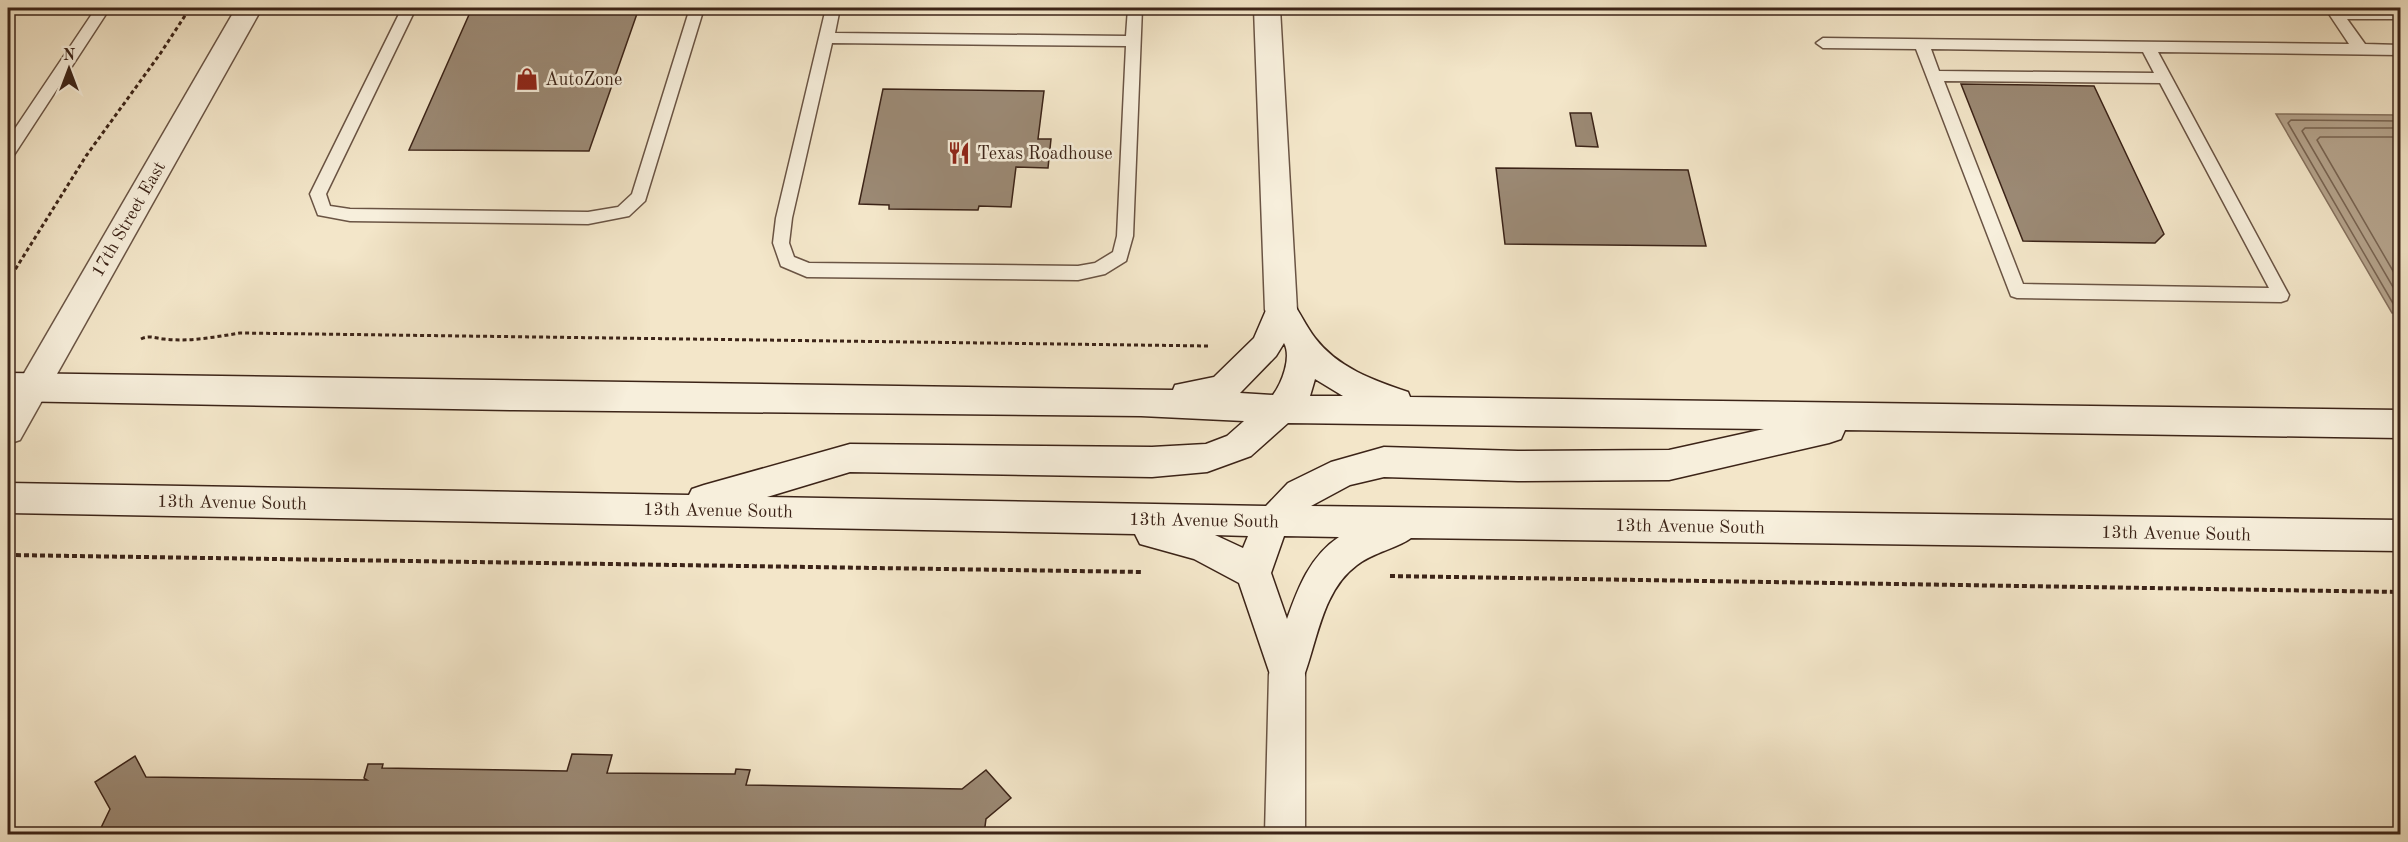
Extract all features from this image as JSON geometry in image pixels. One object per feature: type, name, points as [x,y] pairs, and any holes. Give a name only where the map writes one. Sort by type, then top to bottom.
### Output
[{"type":"main road","name":"17th Street East","points":[[8,430],[20,387],[249,8]]},
{"type":"main road","points":[[1141,402],[1222,388],[1265,347],[1275,330],[1281,310],[1267,8]]},
{"type":"main road","points":[[1281,310],[1292,325],[1303,348],[1327,372],[1368,394],[1426,411]]},
{"type":"main road","points":[[671,509],[849,458],[1152,462],[1207,458],[1239,446],[1281,409],[1297,389],[1303,348]]},
{"type":"main road","points":[[20,387],[514,396],[1141,402],[1281,409],[2400,424]]},
{"type":"main road","points":[[1287,674],[1254,573],[1262,544],[1274,521],[1300,494],[1343,472],[1384,462],[1518,466],[1669,465],[1882,417]]},
{"type":"main road","name":"13th Avenue South","points":[[8,498],[1274,521],[2400,536]]},
{"type":"main road","points":[[1044,516],[1187,539],[1230,557],[1254,573]]},
{"type":"main road","points":[[1285,834],[1287,674],[1315,592],[1334,561],[1362,542],[1423,523]]},
{"type":"lane","points":[[8,151],[103,8]]},
{"type":"lane","points":[[409,8],[318,194],[324,211],[350,215],[588,218],[623,212],[639,197],[697,8]]},
{"type":"lane","points":[[833,8],[784,218],[781,243],[787,261],[807,270],[1078,273],[1099,269],[1120,256],[1125,236],[1135,8]]},
{"type":"lane","points":[[2361,50],[2336,14],[2400,14]]},
{"type":"lane","points":[[826,38],[1134,41]]},
{"type":"lane","points":[[1823,43],[2400,50]]},
{"type":"lane","points":[[1922,45],[2017,291],[2281,295],[2148,47]]},
{"type":"lane","points":[[1934,76],[2165,78]]},
{"type":"path","points":[[8,281],[86,156],[160,54],[190,8]]},
{"type":"path","points":[[141,339],[147,336],[160,340],[187,340],[240,333],[1216,346]]},
{"type":"path","points":[[8,555],[1152,572]]},
{"type":"path","points":[[1380,576],[2400,592]]},
{"type":"water","points":[[2276,114],[2400,115],[2400,313],[2392,313]]},
{"type":"building","name":"AutoZone","points":[[472,8],[639,8],[589,151],[409,150]]},
{"type":"building","points":[[1961,84],[2094,86],[2164,234],[2155,243],[2023,241]]},
{"type":"building","name":"Texas Roadhouse","points":[[883,89],[1044,91],[1038,139],[1051,139],[1048,168],[1016,167],[1011,207],[979,206],[978,210],[889,209],[889,205],[859,204]]},
{"type":"building","points":[[1570,113],[1591,113],[1598,147],[1576,146]]},
{"type":"building","points":[[1496,168],[1688,170],[1706,246],[1505,244]]},
{"type":"building","points":[[572,754],[612,755],[607,773],[735,774],[736,769],[750,770],[746,785],[962,789],[986,770],[1011,798],[986,819],[984,834],[98,834],[110,809],[95,782],[135,756],[146,777],[367,780],[364,778],[368,764],[383,764],[382,768],[567,771]]},
{"type":"place","name":"AutoZone","points":[[527,79]]},
{"type":"place","name":"Texas Roadhouse","points":[[959,153]]}]
